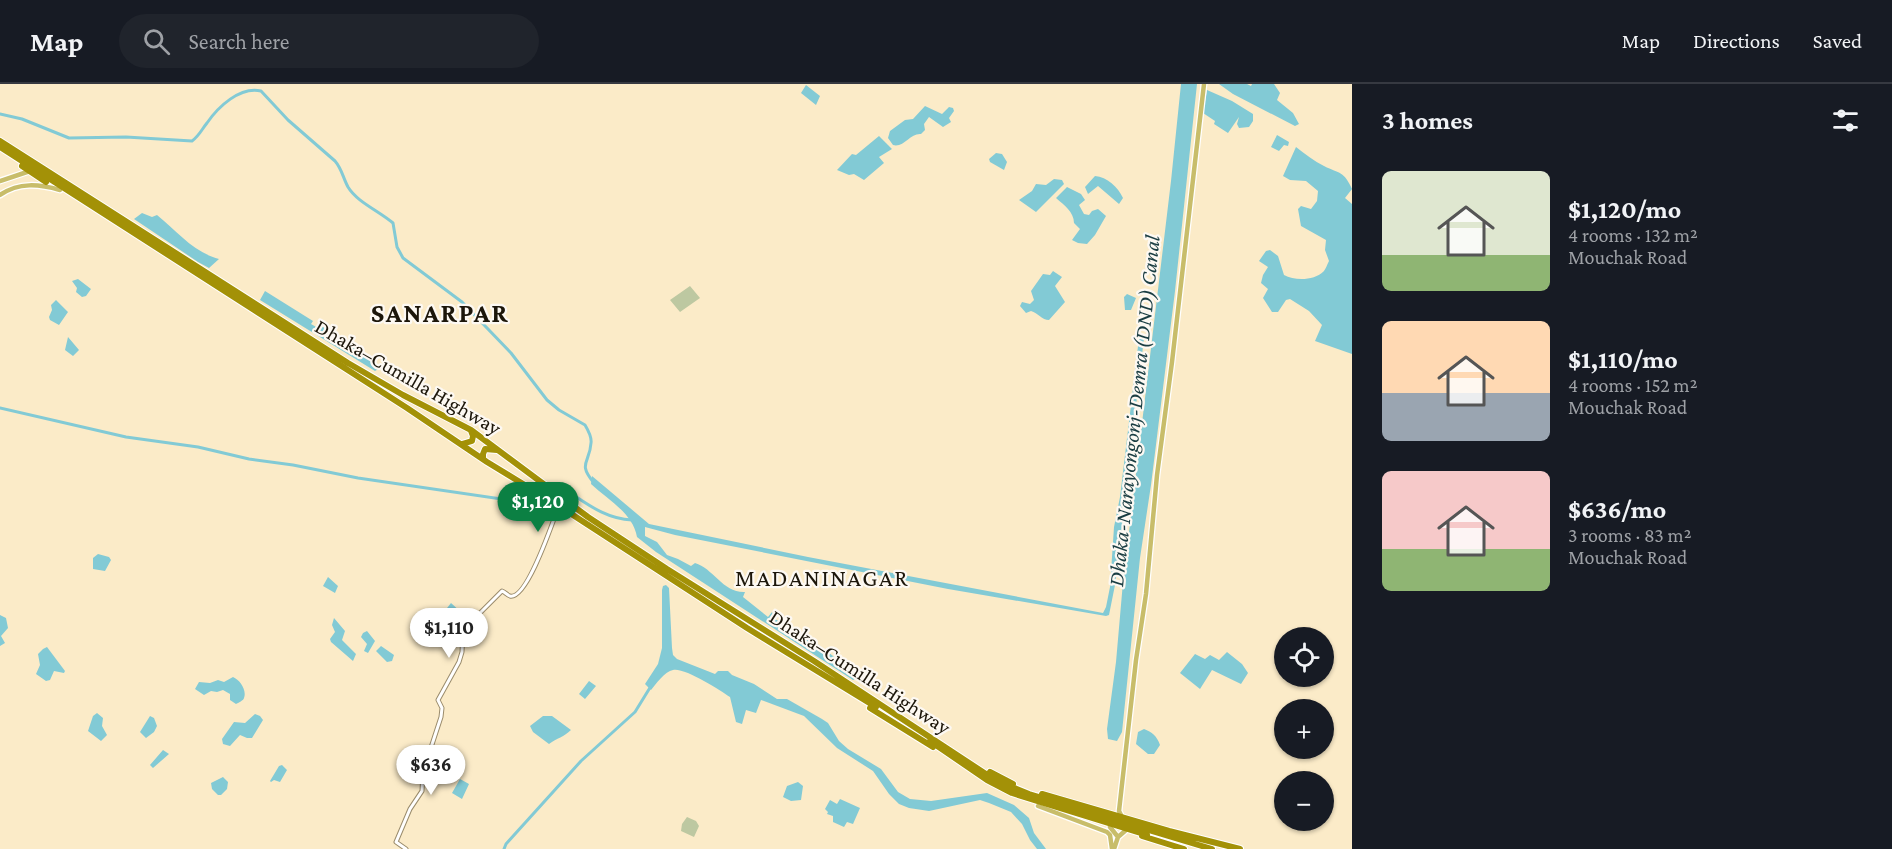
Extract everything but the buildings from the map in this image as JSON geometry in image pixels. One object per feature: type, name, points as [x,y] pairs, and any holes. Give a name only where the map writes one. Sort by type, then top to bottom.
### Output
[{"type":"highway","points":[[0,136],[115,210],[130,227]]},
{"type":"highway","name":"Dhaka–Cumilla Highway","points":[[0,141],[483,459],[747,628],[813,664],[999,782],[1040,798],[1212,849]]},
{"type":"highway","name":"Dhaka–Cumilla Highway","points":[[0,147],[348,363],[471,430],[588,517],[987,780],[1006,790],[1051,806],[1197,849]]},
{"type":"highway","points":[[0,152],[115,225],[130,227]]},
{"type":"highway","points":[[462,444],[470,443],[473,439],[471,430]]},
{"type":"highway","points":[[483,459],[485,449],[499,450]]},
{"type":"highway","points":[[813,664],[838,673],[998,777],[1038,793],[1240,849]]},
{"type":"highway","points":[[813,664],[820,676],[992,788],[1038,806],[1184,849]]},
{"type":"main road","points":[[1119,814],[1204,84]]},
{"type":"main road","points":[[0,181],[30,171]]},
{"type":"main road","points":[[0,195],[12,188],[28,185],[60,190]]},
{"type":"main road","points":[[1038,806],[1107,832],[1113,849]]},
{"type":"main road","points":[[1110,826],[1118,837]]},
{"type":"main road","points":[[1113,849],[1118,837],[1125,831]]},
{"type":"street","points":[[406,849],[396,842],[410,809],[422,791],[423,777],[441,717],[442,708],[438,700],[459,662],[465,627],[502,591],[513,596],[524,587],[536,566],[559,506]]},
{"type":"green space","points":[[690,286],[700,298],[680,312],[670,300]]},
{"type":"green space","points":[[687,817],[696,821],[699,826],[694,837],[681,831],[682,824]]},
{"type":"water","points":[[1181,84],[1197,84],[1175,291],[1140,558],[1122,732],[1117,741],[1108,739],[1107,729]]},
{"type":"water","points":[[1219,84],[1251,86],[1252,84],[1274,84],[1280,93],[1277,100],[1293,113],[1299,124],[1295,126],[1233,94]]},
{"type":"water","points":[[806,85],[820,96],[816,105],[801,93]]},
{"type":"water","points":[[1207,90],[1232,101],[1253,114],[1253,121],[1249,127],[1239,128],[1237,124],[1239,117],[1228,133],[1214,124],[1215,121],[1203,113]]},
{"type":"water","points":[[925,106],[942,114],[949,107],[953,108],[954,111],[949,118],[951,122],[943,127],[929,117],[924,124],[925,130],[921,134],[893,145],[888,138],[890,131],[905,120],[913,119]]},
{"type":"water","points":[[1277,135],[1289,142],[1288,146],[1284,145],[1279,151],[1271,147]]},
{"type":"water","points":[[879,136],[892,149],[879,157],[884,163],[864,180],[854,174],[849,175],[837,170],[852,154],[856,155]]},
{"type":"water","points":[[1296,147],[1317,162],[1341,174],[1352,189],[1345,198],[1352,204],[1352,354],[1315,341],[1322,325],[1309,311],[1290,299],[1286,300],[1278,312],[1272,312],[1263,298],[1268,289],[1261,283],[1268,267],[1259,261],[1266,251],[1270,250],[1278,256],[1284,275],[1293,278],[1315,277],[1324,271],[1329,261],[1325,250],[1326,240],[1301,226],[1298,209],[1301,206],[1311,209],[1317,201],[1318,191],[1306,181],[1290,180],[1283,176]]},
{"type":"water","points":[[996,153],[1002,154],[1007,162],[1004,170],[990,162],[989,159]]},
{"type":"water","points":[[1095,176],[1112,183],[1118,190],[1123,198],[1119,204],[1098,186],[1088,194],[1085,187]]},
{"type":"water","points":[[1054,179],[1062,180],[1064,184],[1036,212],[1019,200],[1032,191],[1036,184],[1046,185]]},
{"type":"water","points":[[1067,187],[1081,194],[1085,200],[1079,205],[1084,214],[1089,215],[1098,209],[1106,216],[1087,244],[1072,240],[1080,229],[1074,223],[1070,212],[1056,198]]},
{"type":"water","points":[[142,213],[152,217],[157,215],[201,252],[219,259],[209,268],[198,262],[134,219]]},
{"type":"water","points":[[1053,271],[1062,277],[1055,286],[1065,302],[1049,320],[1031,311],[1026,313],[1020,306],[1022,302],[1030,304],[1034,300],[1031,291],[1043,274],[1050,275]]},
{"type":"water","points":[[78,279],[91,289],[86,296],[82,297],[76,292],[77,288],[72,281]]},
{"type":"water","points":[[265,291],[313,321],[311,324],[318,328],[320,325],[382,367],[375,371],[260,300]]},
{"type":"water","points":[[1127,294],[1136,298],[1131,310],[1125,310],[1124,297]]},
{"type":"water","points":[[56,300],[68,312],[59,325],[49,317],[52,310],[51,305]]},
{"type":"water","points":[[68,337],[79,350],[73,356],[65,350]]},
{"type":"water","name":"Dhaka-Narayongonj-Demra (DND) Canal","points":[[1139,338],[1144,338],[1115,585],[1109,615],[1106,616],[948,589],[675,535],[645,527],[645,536],[657,542],[667,555],[691,566],[695,563],[730,589],[745,592],[743,597],[768,617],[772,612],[775,619],[816,643],[858,673],[860,677],[853,680],[656,552],[637,537],[635,528],[625,514],[591,484],[592,476],[649,524],[1103,613],[1110,587],[1114,527],[1120,497]]},
{"type":"water","points":[[98,554],[109,557],[111,560],[105,571],[93,569],[93,558]]},
{"type":"water","points":[[328,577],[338,586],[335,593],[323,586]]},
{"type":"water","points":[[666,585],[669,588],[673,655],[677,659],[715,674],[718,671],[728,671],[777,699],[787,699],[822,719],[828,723],[839,741],[881,769],[898,792],[910,799],[931,801],[987,793],[1014,805],[1029,818],[1034,833],[1046,849],[1037,849],[1022,824],[1011,812],[980,800],[929,811],[899,804],[873,771],[837,748],[804,716],[761,700],[756,713],[746,710],[742,724],[736,722],[730,697],[702,680],[678,670],[667,673],[651,690],[645,684],[658,664],[662,648],[662,590]]},
{"type":"water","points":[[451,603],[462,613],[460,616],[465,623],[458,631],[440,617]]},
{"type":"water","points":[[0,615],[6,618],[8,628],[1,636],[5,643],[0,646]]},
{"type":"water","points":[[334,618],[345,631],[342,640],[356,654],[353,661],[331,642],[330,639],[335,632],[332,625]]},
{"type":"water","points":[[367,631],[375,641],[368,653],[364,651],[367,644],[361,637]]},
{"type":"water","points":[[381,646],[394,655],[392,661],[387,662],[376,651]]},
{"type":"water","points":[[47,647],[65,671],[64,673],[54,671],[50,680],[46,681],[36,674],[40,665],[38,654]]},
{"type":"water","points":[[1227,652],[1242,664],[1248,673],[1241,684],[1212,670],[1200,689],[1180,673],[1195,654],[1205,659],[1210,655],[1219,660]]},
{"type":"water","points":[[233,677],[245,692],[244,699],[236,704],[230,700],[230,694],[223,690],[211,691],[204,695],[195,689],[199,682],[210,683],[218,680],[224,682]]},
{"type":"water","points":[[589,681],[596,686],[585,699],[579,694]]},
{"type":"water","points":[[97,713],[103,718],[102,726],[107,735],[101,741],[88,731],[93,716]]},
{"type":"water","points":[[255,714],[263,720],[252,738],[240,735],[230,746],[223,744],[222,739],[234,722],[245,723]]},
{"type":"water","points":[[150,716],[154,718],[157,726],[154,732],[146,738],[140,732]]},
{"type":"water","points":[[543,716],[552,716],[571,730],[549,744],[533,732],[530,726]]},
{"type":"water","points":[[1144,729],[1154,735],[1159,742],[1160,745],[1154,754],[1148,754],[1136,744],[1138,732]]},
{"type":"water","points":[[163,750],[169,754],[153,768],[150,765]]},
{"type":"water","points":[[282,765],[287,770],[280,782],[274,780],[271,782],[279,766]]},
{"type":"water","points":[[223,777],[228,782],[227,789],[218,795],[212,789],[211,783]]},
{"type":"water","points":[[460,779],[469,784],[462,799],[452,793]]},
{"type":"water","points":[[798,782],[803,786],[801,800],[791,801],[783,797],[787,786]]},
{"type":"water","points":[[840,799],[860,808],[853,824],[847,822],[844,827],[833,822],[833,816],[827,814],[825,809],[830,800],[837,804]]},
{"type":"waterway","points":[[0,114],[22,119],[69,138],[126,137],[192,141],[230,99],[245,92],[261,91],[288,120],[335,161],[352,192],[393,223],[397,247],[403,258],[462,302],[511,353],[547,400],[585,425],[591,441],[585,467],[594,483]]},
{"type":"waterway","points":[[0,408],[126,437],[198,447],[249,459],[358,478],[549,506]]},
{"type":"waterway","points":[[562,491],[564,489],[607,514],[632,520]]},
{"type":"waterway","points":[[504,849],[581,761],[635,712],[651,686]]},
{"type":"district","name":"SANARPAR","points":[[440,313]]},
{"type":"district","name":"MADANINAGAR","points":[[822,577]]}]
